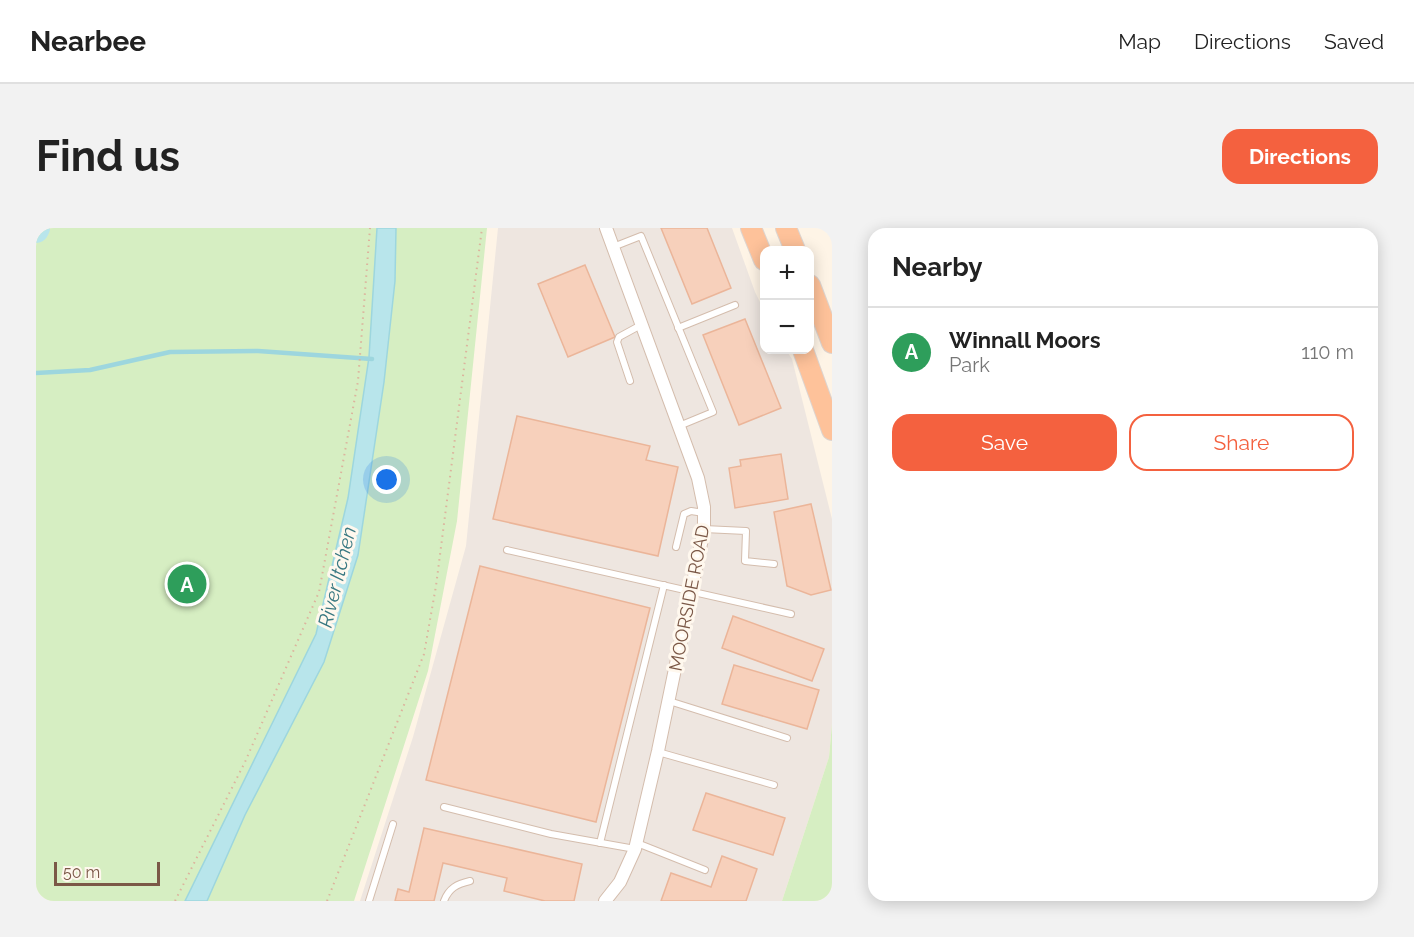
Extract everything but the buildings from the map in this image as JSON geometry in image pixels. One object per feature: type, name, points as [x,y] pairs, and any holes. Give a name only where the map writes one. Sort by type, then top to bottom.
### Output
[{"type":"highway","points":[[751,228],[760,249]]},
{"type":"highway","points":[[786,228],[793,246]]},
{"type":"highway","points":[[814,296],[832,343]]},
{"type":"highway","points":[[804,354],[832,430]]},
{"type":"street","name":"MOORSIDE ROAD","points":[[605,901],[620,882],[635,846],[658,751],[704,529],[704,513],[698,478],[606,228]]},
{"type":"lane","points":[[613,247],[641,236],[712,412],[679,426]]},
{"type":"lane","points":[[678,327],[735,305]]},
{"type":"lane","points":[[630,381],[617,342],[619,337],[641,325]]},
{"type":"lane","points":[[676,547],[684,514],[691,511],[704,513]]},
{"type":"lane","points":[[704,529],[746,531],[745,561],[774,564]]},
{"type":"lane","points":[[507,549],[791,614]]},
{"type":"lane","points":[[600,843],[664,585]]},
{"type":"lane","points":[[668,701],[787,738]]},
{"type":"lane","points":[[658,751],[774,785]]},
{"type":"lane","points":[[444,807],[551,834],[600,843],[635,846],[705,870]]},
{"type":"lane","points":[[369,901],[393,824]]},
{"type":"lane","points":[[444,901],[449,891],[459,884],[470,881]]},
{"type":"path","points":[[176,901],[245,762],[319,592],[358,381],[370,228]]},
{"type":"path","points":[[327,901],[424,654],[436,586],[483,228]]},
{"type":"shaded area","points":[[498,228],[732,228],[760,302],[760,354],[789,354],[792,359],[832,519],[832,724],[829,757],[782,901],[360,901],[413,737],[466,546]]},
{"type":"green space","points":[[36,228],[390,228],[387,278],[329,622],[198,901],[36,901]]},
{"type":"green space","points":[[396,228],[487,228],[457,521],[428,671],[354,901],[207,901],[358,555],[384,382],[395,281]]},
{"type":"green space","points":[[832,724],[832,901],[782,901],[829,757]]},
{"type":"water","name":"River Itchen","points":[[377,228],[396,228],[395,281],[384,382],[358,555],[324,662],[245,815],[207,901],[185,901],[316,634],[348,498],[369,357]]},
{"type":"waterway","points":[[36,373],[90,370],[170,352],[258,351],[372,359]]},
{"type":"place","name":"Winnall Moors","points":[[187,584]]}]
